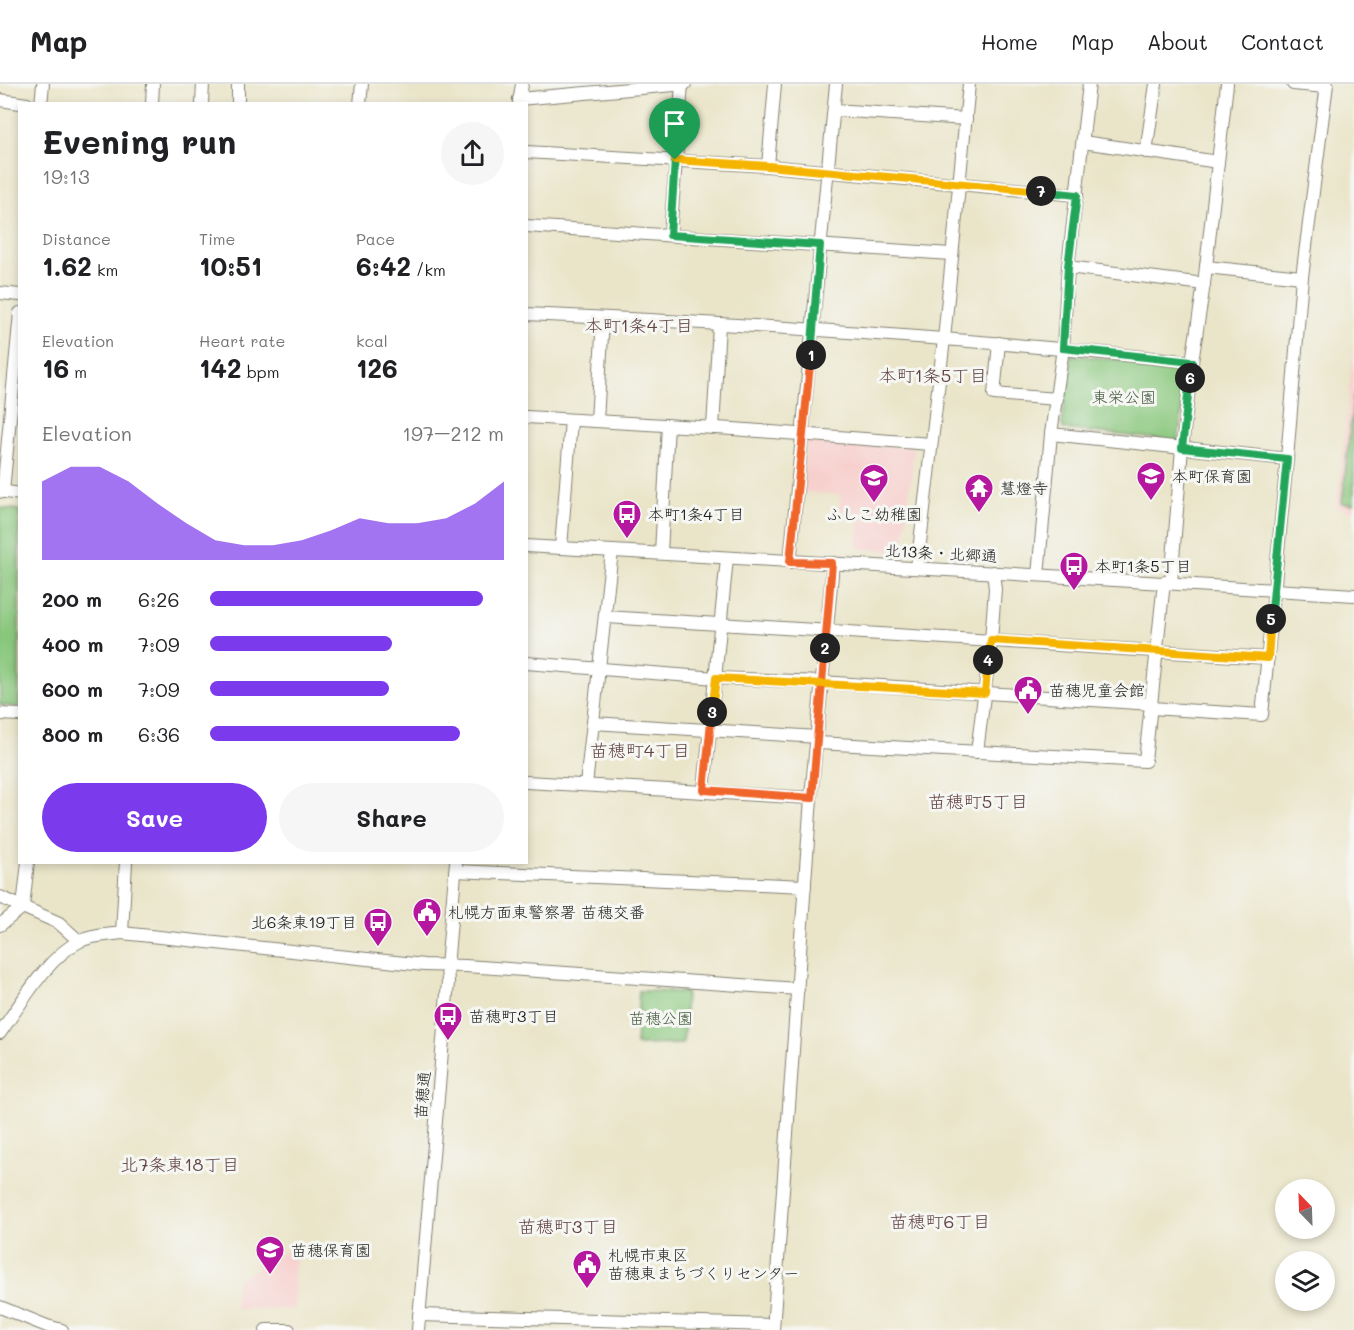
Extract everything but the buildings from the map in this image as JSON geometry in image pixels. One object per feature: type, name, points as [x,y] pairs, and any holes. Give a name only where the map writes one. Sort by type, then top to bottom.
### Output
[{"type":"street","points":[[41,102],[43,84]]},
{"type":"street","points":[[152,102],[153,84]]},
{"type":"street","points":[[202,84],[202,102]]},
{"type":"street","points":[[238,84],[238,102]]},
{"type":"street","points":[[360,102],[362,84]]},
{"type":"street","points":[[522,84],[519,101],[683,84],[670,235]]},
{"type":"street","points":[[768,166],[775,84]]},
{"type":"street","points":[[790,562],[836,84]]},
{"type":"street","points":[[917,568],[944,339],[969,84]]},
{"type":"street","points":[[1038,575],[1051,434],[1063,348],[1068,267],[1089,84]]},
{"type":"street","points":[[1146,152],[1156,84]]},
{"type":"street","points":[[593,723],[976,752],[1145,761],[1227,84]]},
{"type":"street","points":[[528,663],[716,678],[821,682],[985,693],[1262,715],[1302,278],[1326,86],[1293,84]]},
{"type":"street","points":[[0,100],[18,103]]},
{"type":"street","points":[[834,110],[966,119]]},
{"type":"street","points":[[1083,142],[1218,162]]},
{"type":"street","points":[[528,152],[768,166],[1077,195]]},
{"type":"street","points":[[528,226],[951,254]]},
{"type":"street","points":[[1068,267],[1204,284]]},
{"type":"street","points":[[1206,267],[1302,278]]},
{"type":"street","points":[[0,293],[18,295]]},
{"type":"street","points":[[528,314],[944,339],[1063,348],[1192,362]]},
{"type":"street","points":[[597,421],[603,318]]},
{"type":"street","points":[[713,428],[719,325]]},
{"type":"street","points":[[18,333],[2,492],[18,494]]},
{"type":"street","points":[[999,343],[994,394],[1057,399]]},
{"type":"street","points":[[528,417],[931,444]]},
{"type":"street","points":[[561,548],[571,420]]},
{"type":"street","points":[[661,553],[668,425]]},
{"type":"street","points":[[1051,434],[1287,459]]},
{"type":"street","name":"北13条・北郷通","points":[[528,546],[1354,595]]},
{"type":"street","points":[[586,784],[612,551]]},
{"type":"street","points":[[704,790],[727,558]]},
{"type":"street","points":[[419,1315],[496,1316],[773,1328],[805,886],[832,563]]},
{"type":"street","points":[[976,752],[991,640],[995,589],[993,573]]},
{"type":"street","points":[[606,617],[1268,658]]},
{"type":"street","points":[[0,714],[18,715]]},
{"type":"street","points":[[528,782],[704,790],[812,798]]},
{"type":"street","points":[[0,925],[23,907],[28,864]]},
{"type":"street","points":[[122,933],[126,864]]},
{"type":"street","points":[[455,867],[805,886]]},
{"type":"street","name":"苗穂通","points":[[418,1330],[447,994],[455,867]]},
{"type":"street","points":[[0,897],[59,923],[80,941]]},
{"type":"street","points":[[0,1033],[52,962],[80,941],[122,933],[447,967],[465,966],[798,989]]},
{"type":"street","points":[[0,1307],[62,1330]]},
{"type":"street","points":[[496,1316],[496,1330]]},
{"type":"street","points":[[266,1330],[288,1330]]},
{"type":"shaded area","points":[[1354,342],[1354,511],[1337,508]]},
{"type":"shaded area","name":"ふしこ幼稚園","points":[[806,440],[914,448],[903,552],[857,548],[860,513],[839,511],[840,495],[802,492]]},
{"type":"shaded area","name":"苗穂保育園","points":[[288,1250],[296,1262],[294,1269],[295,1309],[235,1309],[236,1281]]},
{"type":"green space","name":"東栄公園","points":[[1071,355],[1185,366],[1187,371],[1178,441],[1064,429],[1062,425]]},
{"type":"green space","points":[[1354,394],[1354,504],[1342,503]]},
{"type":"green space","points":[[0,508],[18,510],[18,707],[0,705]]},
{"type":"green space","name":"苗穂公園","points":[[639,991],[686,992],[683,1044],[636,1045]]},
{"type":"place","name":"本町保育園","points":[[1151,502]]},
{"type":"place","name":"ふしこ幼稚園","points":[[874,504]]},
{"type":"place","name":"慧燈寺","points":[[979,514]]},
{"type":"place","name":"本町1条4丁目","points":[[627,540]]},
{"type":"place","name":"本町1条5丁目","points":[[1074,592]]},
{"type":"place","name":"苗穂児童会館","points":[[1028,716]]},
{"type":"place","name":"札幌方面東警察署 苗穂交番","points":[[427,938]]},
{"type":"place","name":"北6条東19丁目","points":[[378,948]]},
{"type":"place","name":"苗穂町3丁目","points":[[448,1042]]},
{"type":"place","name":"苗穂保育園","points":[[270,1276]]},
{"type":"place","name":"札幌市東区 苗穂東まちづくりセンター","points":[[587,1290]]},
{"type":"district","name":"本町1条4丁目","points":[[639,326]]},
{"type":"district","name":"本町1条5丁目","points":[[933,376]]},
{"type":"district","name":"苗穂町4丁目","points":[[640,751]]},
{"type":"district","name":"苗穂町5丁目","points":[[978,802]]},
{"type":"district","name":"北7条東18丁目","points":[[180,1165]]},
{"type":"district","name":"苗穂町6丁目","points":[[940,1222]]},
{"type":"district","name":"苗穂町3丁目","points":[[568,1227]]},
{"type":"route","points":[[675,160],[670,235],[820,245],[814,331],[790,562],[832,563],[821,682],[812,798],[704,790],[716,678],[821,682],[985,693],[991,640],[1268,658],[1287,459],[1182,448],[1192,362],[1063,348],[1068,267],[1077,195],[768,166],[675,160]]}]
